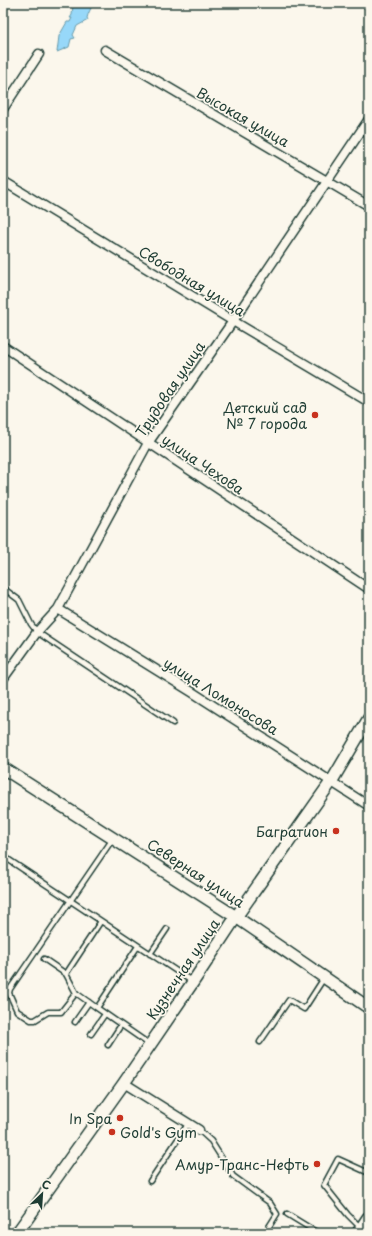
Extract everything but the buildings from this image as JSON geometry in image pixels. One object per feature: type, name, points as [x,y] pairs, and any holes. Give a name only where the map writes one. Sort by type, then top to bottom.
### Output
[{"type":"main road","points":[[361,1231],[369,1218]]},
{"type":"street","name":"Высокая улица","points":[[105,50],[369,206]]},
{"type":"street","points":[[3,109],[39,54]]},
{"type":"street","name":"Трудовая улица","points":[[3,679],[37,632],[58,609],[148,443],[369,119]]},
{"type":"street","name":"Свободная улица","points":[[3,181],[232,321],[369,402]]},
{"type":"street","name":"улица Чехова","points":[[3,346],[369,589]]},
{"type":"street","name":"улица Ломоносова","points":[[58,609],[332,781],[369,806]]},
{"type":"street","name":"Кузнечная улица","points":[[17,1233],[124,1083],[236,917],[332,781],[369,718]]},
{"type":"street","name":"Северная улица","points":[[3,768],[236,917],[369,1008]]},
{"type":"street","points":[[124,1083],[199,1130]]},
{"type":"lane","points":[[3,588],[19,600],[31,624],[37,632],[173,723]]},
{"type":"lane","points":[[76,994],[61,1012],[48,1012],[35,1020],[31,1020],[17,1011],[9,993],[10,989],[113,838]]},
{"type":"lane","points":[[3,856],[193,982]]},
{"type":"lane","points":[[66,974],[101,921]]},
{"type":"lane","points":[[150,954],[167,928]]},
{"type":"lane","points":[[97,1008],[138,946]]},
{"type":"lane","points":[[44,959],[66,974],[76,994],[150,1045]]},
{"type":"lane","points":[[260,1042],[289,1000],[304,1009],[324,977]]},
{"type":"lane","points":[[75,1022],[88,1002]]},
{"type":"lane","points":[[91,1034],[105,1014]]},
{"type":"lane","points":[[108,1045],[121,1025]]},
{"type":"lane","points":[[150,1181],[188,1123]]},
{"type":"lane","points":[[199,1130],[211,1141],[233,1176],[270,1203],[277,1214],[265,1233]]},
{"type":"lane","points":[[361,1231],[324,1185],[338,1160],[369,1173]]},
{"type":"lane","points":[[287,1214],[318,1233]]},
{"type":"water","points":[[75,3],[95,3],[92,5],[88,14],[88,20],[77,26],[73,35],[75,38],[71,39],[69,47],[57,52],[59,36],[67,22],[70,22],[72,18],[70,18],[72,15],[73,5]]},
{"type":"place","name":"Детский сад № 7 города","points":[[315,415]]},
{"type":"place","name":"Багратион","points":[[336,831]]},
{"type":"place","name":"In Spa","points":[[120,1118]]},
{"type":"place","name":"Gold's Gym","points":[[112,1132]]},
{"type":"place","name":"Амур-Транс-Нефть","points":[[317,1164]]}]
